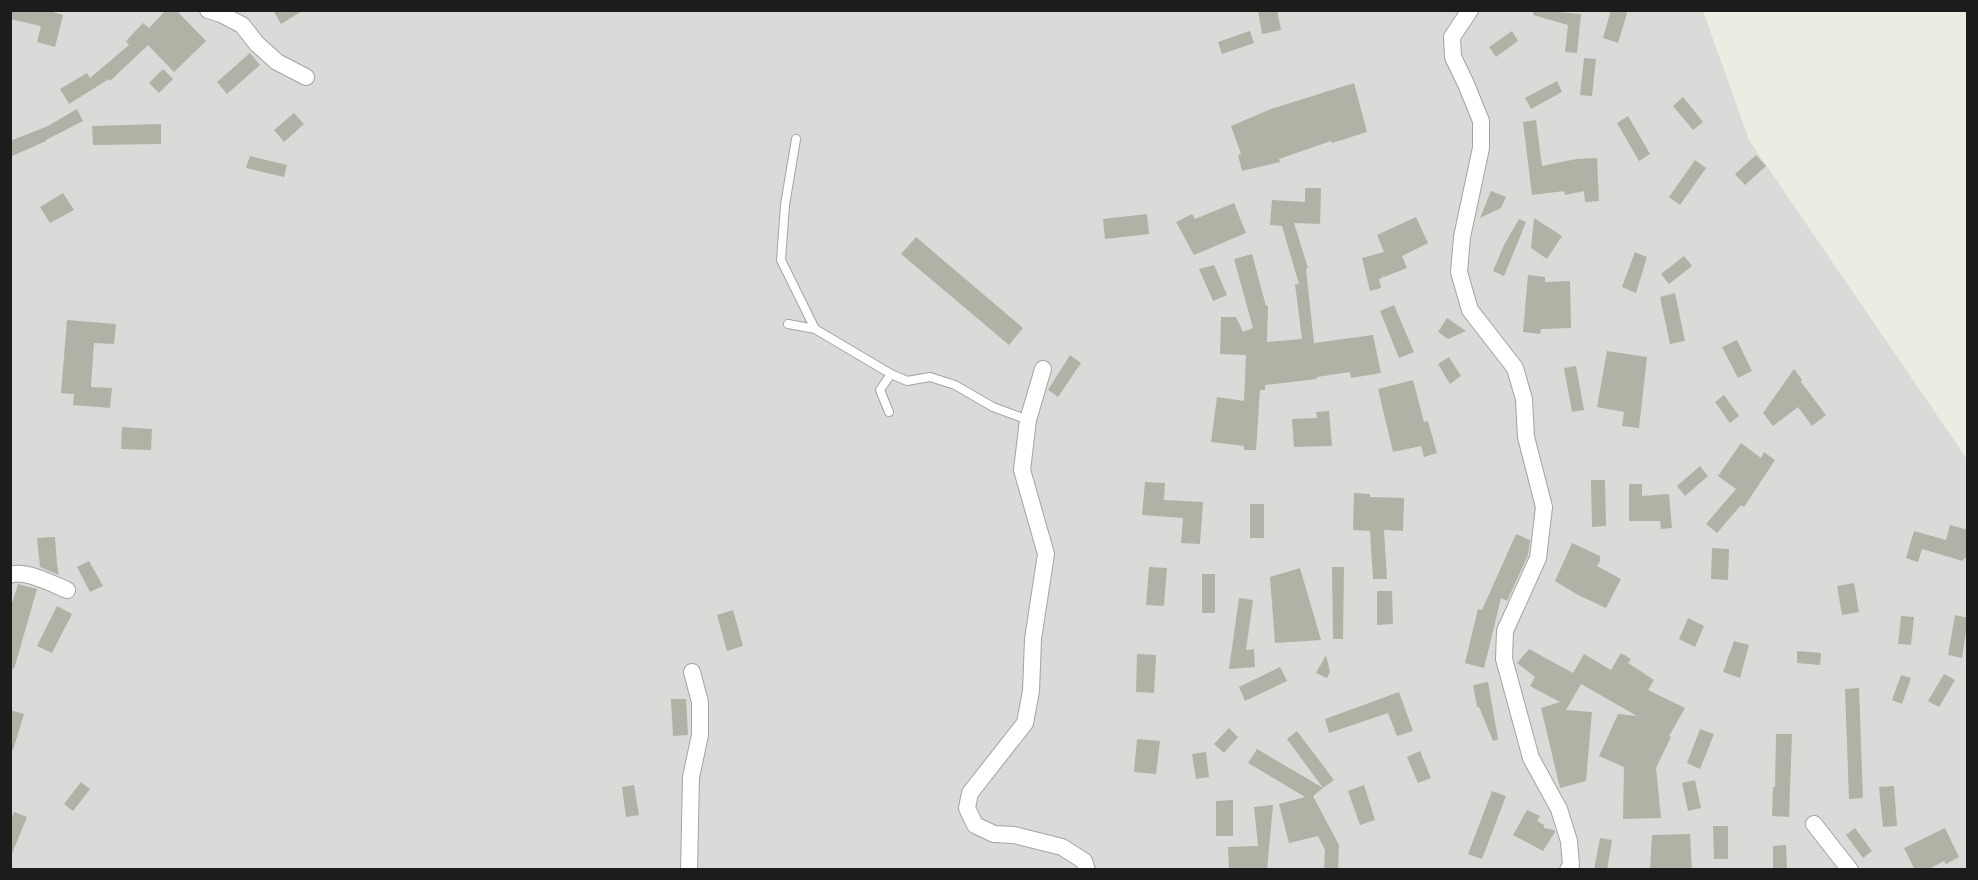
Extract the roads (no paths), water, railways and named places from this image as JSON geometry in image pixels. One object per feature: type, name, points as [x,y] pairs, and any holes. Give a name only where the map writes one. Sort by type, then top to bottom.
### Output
[{"type":"street","points":[[208,10],[221,14],[242,26],[257,44],[278,62],[306,77]]},
{"type":"street","points":[[1470,10],[1452,37],[1453,57],[1481,121],[1481,148],[1462,237],[1459,272],[1470,310],[1515,368],[1524,399],[1526,437],[1544,507],[1538,558],[1505,631],[1504,659],[1531,758],[1563,820],[1572,865],[1568,870]]},
{"type":"street","points":[[1043,369],[1029,420],[1022,470],[1046,554],[1034,639],[1031,691],[1025,723],[970,793],[967,808],[975,825],[994,834],[1014,835],[1062,847],[1084,861],[1087,870]]},
{"type":"street","points":[[10,575],[15,573],[32,576],[67,590]]},
{"type":"street","points":[[688,870],[691,777],[700,735],[700,702],[692,672]]},
{"type":"street","points":[[1814,824],[1850,870]]},
{"type":"lane","points":[[796,139],[785,205],[781,260],[815,329]]},
{"type":"lane","points":[[788,324],[815,329],[891,374],[908,381],[930,377],[955,385],[993,407],[1029,420]]},
{"type":"lane","points":[[889,412],[880,390],[891,374]]}]
